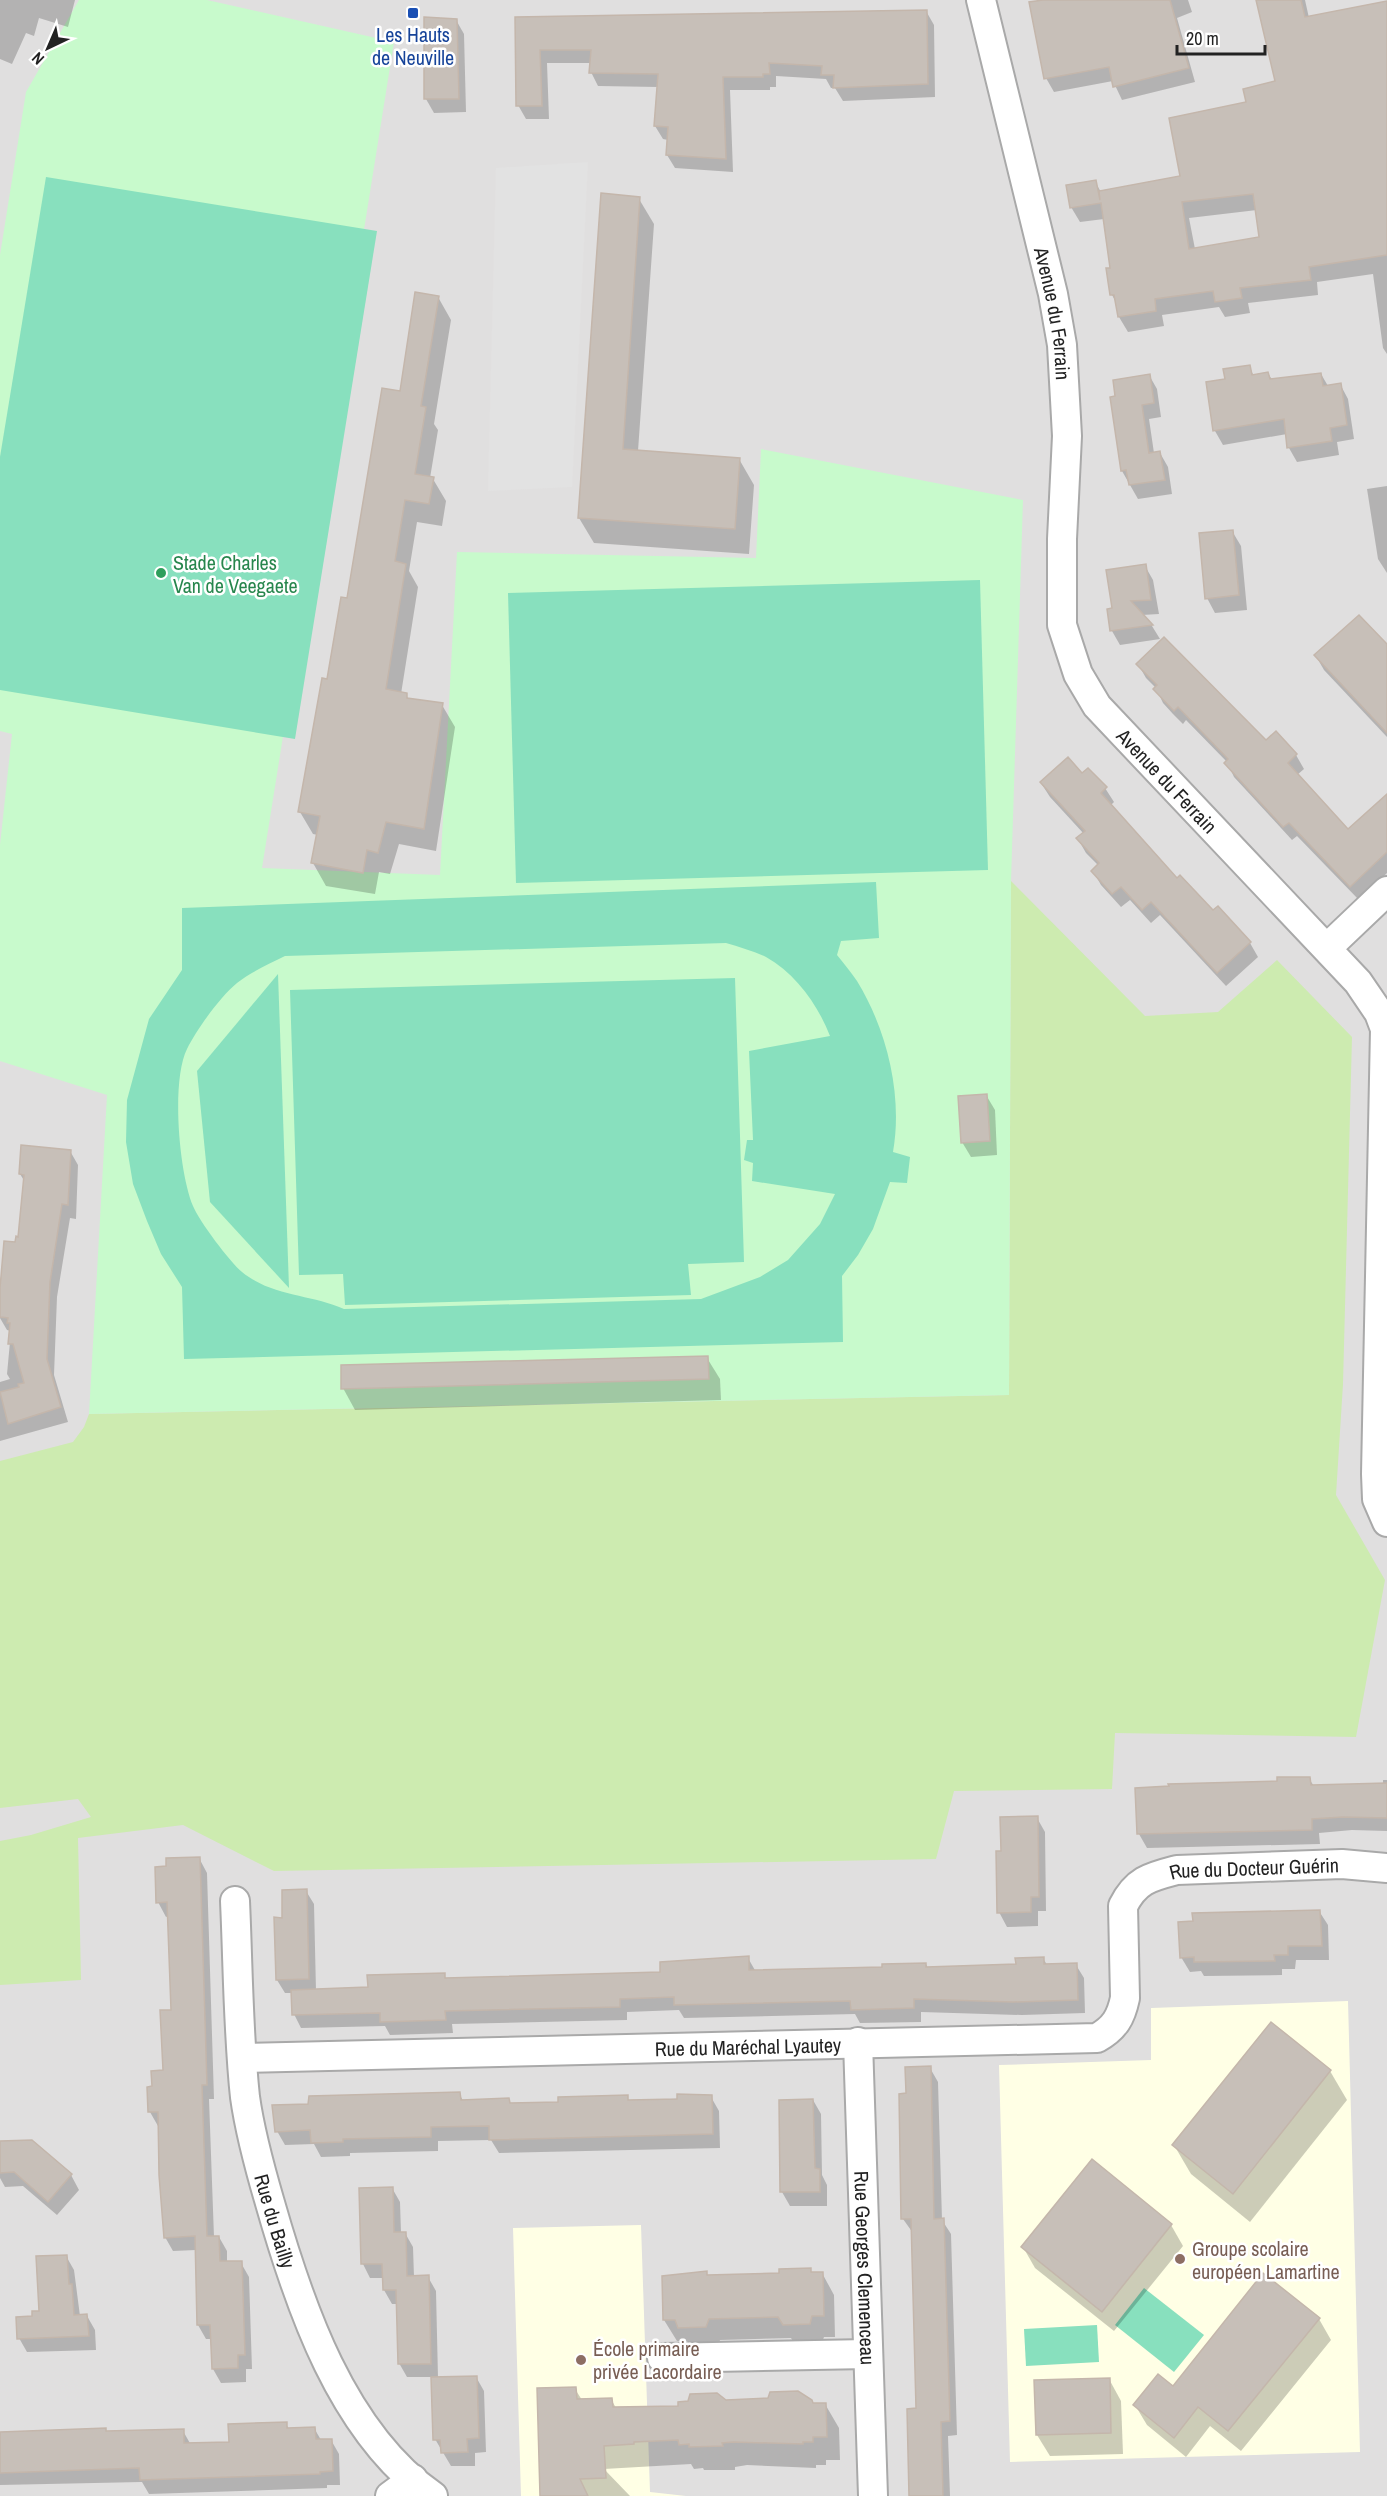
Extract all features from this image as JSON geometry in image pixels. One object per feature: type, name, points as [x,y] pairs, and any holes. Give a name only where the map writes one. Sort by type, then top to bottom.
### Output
[{"type":"street","name":"Avenue du Ferrain","points":[[981,0],[1053,294],[1062,345],[1066,436],[1060,607],[1070,657],[1086,690],[1110,722],[1327,948],[1370,998],[1385,1029],[1384,1189],[1376,1474],[1377,1498],[1387,1522]]},
{"type":"street","points":[[1327,948],[1387,891]]},
{"type":"street","name":"Rue du Docteur Guérin","points":[[1129,1894],[1139,1883],[1177,1870],[1342,1864],[1387,1868]]},
{"type":"street","name":"Rue du Maréchal Lyautey","points":[[242,2058],[1098,2038],[1108,2032],[1119,2018],[1125,1998],[1123,1906],[1129,1894]]},
{"type":"street","name":"Rue du Bailly","points":[[235,1901],[246,2098],[265,2185],[287,2258],[315,2334],[353,2407],[383,2448],[423,2487]]},
{"type":"street","name":"Rue Georges Clemenceau","points":[[858,2042],[873,2496]]},
{"type":"street","points":[[662,2358],[868,2354]]},
{"type":"street","points":[[390,2496],[423,2487]]},
{"type":"shaded area","points":[[0,0],[1387,0],[1387,2496],[0,2496]]},
{"type":"shaded area","points":[[588,162],[572,487],[488,491],[496,168]]},
{"type":"shaded area","name":"Groupe scolaire européen Lamartine","points":[[1348,2001],[1360,2452],[1010,2462],[999,2065],[1151,2060],[1151,2008]]},
{"type":"shaded area","name":"École primaire privée Lacordaire","points":[[641,2225],[650,2492],[686,2496],[521,2496],[513,2228]]},
{"type":"green space","points":[[79,0],[207,0],[394,42],[262,868],[440,875],[457,552],[756,558],[761,449],[1023,500],[1011,881],[1009,1395],[89,1414],[107,1095],[0,1061],[0,845],[12,734],[0,731],[0,255],[26,92]]},
{"type":"green space","name":"Stade Charles Van de Veegaete","points":[[46,177],[377,231],[295,739],[0,690],[0,457]]},
{"type":"green space","points":[[980,580],[988,870],[516,883],[508,593]]},
{"type":"green space","points":[[1011,881],[1145,1016],[1218,1012],[1277,960],[1352,1037],[1343,1384],[1336,1495],[1385,1580],[1356,1737],[1115,1733],[1112,1789],[954,1791],[936,1859],[274,1871],[183,1825],[78,1838],[81,1980],[0,1985],[0,1841],[31,1835],[91,1817],[78,1799],[0,1808],[0,1461],[73,1442],[84,1427],[89,1414],[1009,1395]]},
{"type":"green space","points":[[876,882],[879,938],[841,941],[837,955],[857,981],[877,1020],[894,1086],[896,1130],[893,1152],[910,1157],[907,1183],[890,1182],[873,1229],[842,1276],[843,1342],[184,1359],[182,1287],[161,1254],[147,1221],[133,1184],[126,1142],[127,1100],[149,1019],[182,970],[182,908]],"holes":[[[726,943],[766,957],[787,972],[805,991],[830,1036],[749,1051],[753,1140],[747,1140],[744,1160],[753,1163],[752,1181],[835,1194],[820,1224],[788,1260],[760,1277],[701,1299],[344,1309],[279,1291],[242,1272],[223,1251],[193,1206],[184,1172],[179,1127],[179,1082],[182,1064],[187,1049],[197,1032],[223,996],[237,983],[260,968],[285,956]]]},
{"type":"green space","points":[[278,974],[289,1288],[210,1202],[197,1071]]},
{"type":"green space","points":[[735,978],[744,1262],[688,1264],[691,1295],[345,1305],[343,1274],[299,1275],[290,990]]},
{"type":"green space","points":[[1144,2288],[1204,2335],[1174,2372],[1115,2325]]},
{"type":"green space","points":[[1097,2325],[1099,2362],[1026,2366],[1024,2329]]},
{"type":"building","points":[[1043,0],[1170,0],[1189,68],[1113,87],[1109,67],[1044,79],[1029,2]]},
{"type":"building","points":[[1256,0],[1301,0],[1305,17],[1387,1],[1387,255],[1309,267],[1311,280],[1240,288],[1242,298],[1215,302],[1213,291],[1155,299],[1156,311],[1118,317],[1114,295],[1110,295],[1108,282],[1106,268],[1110,268],[1101,203],[1070,208],[1066,185],[1096,180],[1100,200],[1099,191],[1180,176],[1169,118],[1246,102],[1243,89],[1275,81]],"holes":[[[1253,194],[1259,237],[1189,249],[1182,202]]]},
{"type":"building","points":[[927,10],[928,84],[833,88],[834,75],[821,75],[822,66],[769,63],[770,74],[763,74],[763,77],[723,77],[726,159],[666,155],[668,127],[654,126],[658,74],[589,73],[591,50],[540,50],[542,106],[516,106],[515,17]]},
{"type":"building","points":[[424,17],[457,19],[459,99],[424,99]]},
{"type":"building","points":[[601,193],[640,197],[623,449],[740,458],[735,529],[578,518]]},
{"type":"building","points":[[415,292],[439,296],[421,406],[426,407],[415,474],[434,477],[429,504],[405,500],[395,561],[406,564],[386,689],[407,693],[407,698],[443,703],[424,829],[386,822],[378,853],[367,850],[363,873],[311,863],[320,816],[298,812],[322,678],[327,679],[341,597],[347,598],[382,388],[400,391]]},
{"type":"building","points":[[1250,365],[1252,375],[1268,372],[1270,379],[1321,373],[1323,386],[1341,383],[1347,425],[1330,428],[1332,441],[1287,448],[1284,419],[1213,431],[1206,382],[1225,379],[1223,369]]},
{"type":"building","points":[[1150,374],[1154,403],[1142,405],[1149,453],[1160,451],[1165,480],[1129,485],[1126,470],[1121,471],[1110,397],[1115,396],[1113,380]]},
{"type":"building","points":[[1233,530],[1239,595],[1205,599],[1199,533]]},
{"type":"building","points":[[1146,564],[1151,600],[1131,601],[1153,625],[1110,631],[1107,609],[1112,608],[1106,570]]},
{"type":"building","points":[[1359,615],[1387,644],[1387,733],[1314,655]]},
{"type":"building","points":[[1164,637],[1266,740],[1276,731],[1297,754],[1288,763],[1348,829],[1387,794],[1387,852],[1350,887],[1289,823],[1283,827],[1224,763],[1228,759],[1178,707],[1174,711],[1153,689],[1157,685],[1136,664]]},
{"type":"building","points":[[1068,757],[1082,773],[1088,768],[1107,787],[1101,793],[1177,878],[1180,875],[1213,910],[1218,906],[1251,942],[1217,973],[1151,902],[1142,910],[1121,887],[1112,894],[1091,871],[1099,863],[1076,838],[1085,831],[1040,782]]},
{"type":"building","points":[[987,1094],[990,1141],[961,1143],[958,1096]]},
{"type":"building","points":[[21,1145],[71,1150],[68,1205],[62,1204],[50,1282],[47,1359],[61,1407],[8,1424],[0,1392],[19,1387],[18,1384],[24,1383],[13,1344],[8,1344],[10,1323],[7,1323],[8,1318],[0,1317],[0,1288],[4,1241],[15,1242],[16,1236],[18,1237],[24,1175],[19,1174]]},
{"type":"building","points":[[708,1356],[709,1379],[341,1389],[341,1365]]},
{"type":"building","points":[[1277,1777],[1310,1777],[1311,1785],[1387,1783],[1387,1818],[1312,1819],[1312,1830],[1137,1834],[1135,1788],[1169,1786],[1168,1784],[1277,1781]]},
{"type":"building","points":[[1038,1816],[1039,1897],[1031,1897],[1031,1912],[997,1913],[996,1851],[1001,1851],[1000,1817]]},
{"type":"building","points":[[200,1857],[207,2085],[202,2085],[207,2236],[219,2236],[220,2261],[242,2261],[245,2355],[238,2355],[238,2368],[212,2369],[210,2325],[197,2325],[195,2236],[164,2238],[159,2175],[158,2112],[148,2112],[147,2087],[152,2086],[151,2071],[163,2070],[160,2010],[171,2010],[167,1902],[156,1903],[155,1867],[166,1866],[166,1858]]},
{"type":"building","points":[[307,1889],[309,1979],[276,1980],[274,1917],[282,1918],[282,1890]]},
{"type":"building","points":[[1320,1910],[1322,1946],[1288,1946],[1288,1955],[1274,1955],[1275,1961],[1194,1962],[1194,1957],[1180,1958],[1178,1922],[1193,1921],[1192,1913]]},
{"type":"building","points":[[749,1956],[749,1970],[882,1967],[882,1964],[926,1963],[926,1967],[1016,1964],[1015,1958],[1044,1957],[1044,1964],[1077,1963],[1078,2000],[1013,2002],[914,1999],[914,2008],[851,2010],[850,2001],[674,2005],[674,1997],[620,1999],[620,2007],[445,2011],[446,2020],[380,2022],[380,2013],[292,2015],[291,1990],[368,1987],[367,1975],[445,1973],[445,1978],[660,1972],[660,1962]]},
{"type":"building","points":[[1271,2022],[1331,2070],[1233,2194],[1172,2145]]},
{"type":"building","points":[[931,2066],[934,2219],[944,2218],[950,2421],[941,2422],[943,2496],[909,2496],[907,2409],[916,2408],[911,2219],[901,2219],[899,2094],[906,2093],[905,2067]]},
{"type":"building","points":[[460,2092],[461,2100],[509,2098],[510,2103],[558,2102],[558,2097],[628,2095],[628,2100],[677,2099],[677,2094],[712,2095],[713,2134],[489,2140],[489,2126],[431,2127],[431,2137],[343,2139],[343,2142],[311,2143],[310,2130],[275,2132],[272,2105],[308,2104],[309,2096]]},
{"type":"building","points":[[813,2099],[815,2168],[820,2169],[820,2192],[780,2192],[779,2100]]},
{"type":"building","points":[[32,2140],[72,2174],[48,2202],[14,2172],[0,2173],[0,2141]]},
{"type":"building","points":[[1092,2159],[1172,2224],[1102,2312],[1021,2247]]},
{"type":"building","points":[[393,2187],[394,2232],[406,2232],[407,2276],[429,2275],[431,2364],[398,2364],[396,2290],[383,2290],[382,2264],[361,2264],[359,2188]]},
{"type":"building","points":[[67,2255],[74,2315],[87,2314],[89,2336],[17,2339],[16,2317],[32,2316],[32,2311],[39,2311],[36,2256]]},
{"type":"building","points":[[811,2268],[811,2272],[823,2272],[824,2316],[812,2316],[810,2324],[783,2325],[778,2317],[709,2319],[706,2327],[678,2328],[675,2320],[663,2320],[662,2276],[707,2271],[707,2275],[779,2273],[779,2269]]},
{"type":"building","points":[[1263,2273],[1320,2318],[1228,2431],[1198,2407],[1174,2438],[1133,2405],[1158,2374],[1173,2386]]},
{"type":"building","points":[[477,2376],[479,2438],[467,2439],[468,2452],[441,2453],[440,2440],[433,2440],[431,2377]]},
{"type":"building","points":[[1110,2378],[1111,2433],[1036,2435],[1034,2380]]},
{"type":"building","points":[[576,2387],[577,2399],[612,2398],[613,2407],[678,2406],[678,2402],[688,2401],[690,2394],[717,2393],[726,2400],[768,2398],[770,2392],[798,2391],[813,2403],[826,2403],[827,2437],[813,2437],[813,2442],[803,2442],[803,2444],[733,2442],[722,2443],[723,2446],[689,2447],[689,2444],[679,2445],[678,2440],[604,2446],[606,2478],[580,2479],[588,2496],[540,2496],[537,2388]]},
{"type":"building","points":[[287,2422],[287,2428],[315,2427],[316,2439],[332,2439],[333,2471],[320,2472],[320,2474],[140,2480],[139,2468],[0,2473],[0,2432],[106,2428],[106,2431],[184,2429],[184,2443],[229,2442],[228,2424]]},
{"type":"place","name":"Les Hauts de Neuville","points":[[413,13]]},
{"type":"place","name":"Stade Charles Van de Veegaete","points":[[161,573]]},
{"type":"place","name":"Groupe scolaire européen Lamartine","points":[[1180,2259]]},
{"type":"place","name":"École primaire privée Lacordaire","points":[[581,2360]]}]
